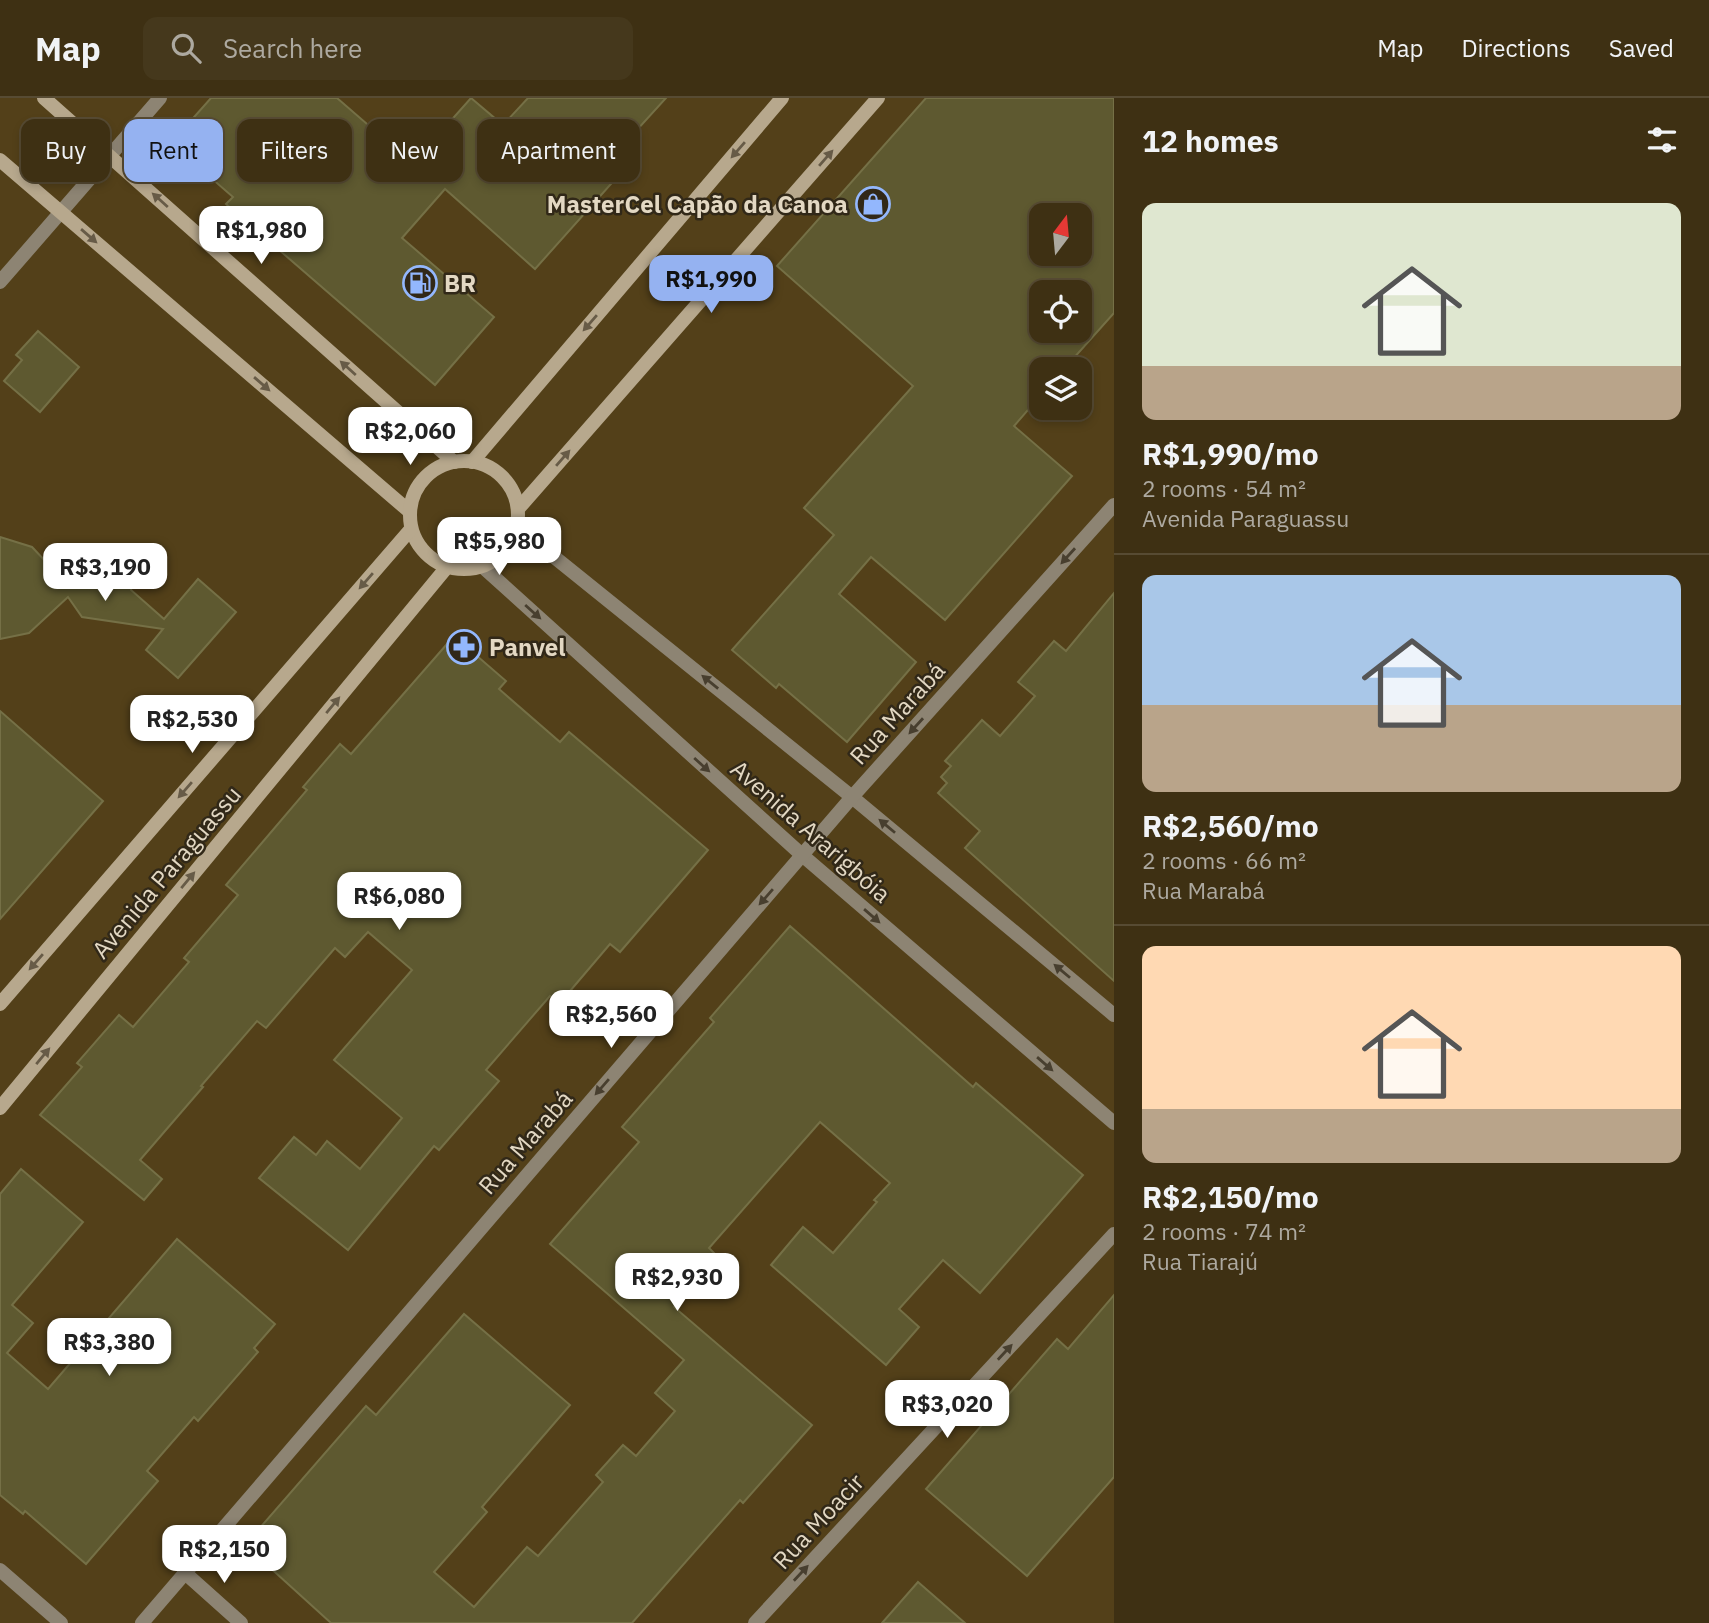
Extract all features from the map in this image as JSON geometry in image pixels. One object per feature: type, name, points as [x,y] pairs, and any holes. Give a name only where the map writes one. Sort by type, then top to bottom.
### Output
[{"type":"main road","points":[[44,98],[68,119]]},
{"type":"main road","points":[[472,462],[782,98]]},
{"type":"main road","points":[[518,509],[878,98]]},
{"type":"main road","points":[[110,156],[454,462]]},
{"type":"main road","points":[[0,160],[409,511]]},
{"type":"main road","points":[[454,462],[472,462],[489,467],[503,478],[513,492],[518,509],[517,527],[510,544],[498,557],[483,567],[465,570],[447,567],[431,558],[418,545],[411,529],[409,511],[414,493],[423,478],[437,468],[454,462]]},
{"type":"main road","name":"Avenida Paraguassu","points":[[0,1004],[411,529]]},
{"type":"main road","name":"Avenida Paraguassu","points":[[0,1108],[447,567]]},
{"type":"street","points":[[110,156],[160,98]]},
{"type":"street","points":[[0,282],[88,182]]},
{"type":"street","name":"Rua Marabá","points":[[142,1623],[852,797],[1114,505]]},
{"type":"street","name":"Avenida Ararigbóia","points":[[517,527],[852,797],[1114,1015]]},
{"type":"street","name":"Avenida Ararigbóia","points":[[483,567],[802,855],[1114,1123]]},
{"type":"street","name":"Rua Moacir","points":[[755,1623],[1114,1234]]},
{"type":"street","points":[[0,1570],[61,1623]]},
{"type":"street","points":[[184,1572],[242,1623]]},
{"type":"building","points":[[211,98],[337,98],[366,123],[366,182],[463,182],[463,119],[452,119],[471,98],[496,119],[477,119],[477,182],[613,182],[535,269],[445,189],[402,238],[494,317],[435,385],[226,204],[233,197],[216,182],[223,182],[223,119],[192,119]]},
{"type":"building","points":[[528,98],[666,98],[640,127],[640,119],[509,119]]},
{"type":"building","points":[[926,98],[1114,98],[1114,313],[1092,338],[1092,280],[1029,280],[1029,343],[1087,343],[1075,357],[1029,357],[1029,409],[1014,426],[1072,476],[945,620],[871,557],[839,594],[916,662],[847,742],[779,684],[776,688],[732,650],[834,535],[804,508],[913,386],[777,266]]},
{"type":"building","points":[[38,331],[79,367],[40,412],[4,381],[22,360],[16,355]]},
{"type":"building","points":[[0,537],[32,547],[61,578],[92,555],[117,559],[133,580],[131,590],[164,619],[198,579],[236,612],[178,678],[146,650],[163,629],[82,617],[68,597],[29,633],[0,639]]},
{"type":"building","points":[[1114,593],[1114,981],[965,848],[980,831],[938,793],[947,783],[941,777],[951,766],[945,761],[982,720],[1000,736],[1035,696],[1018,682],[1054,641],[1066,651]]},
{"type":"building","points":[[454,636],[506,681],[499,689],[560,742],[569,732],[708,850],[620,952],[610,944],[559,1004],[550,996],[486,1070],[499,1081],[439,1150],[434,1146],[348,1250],[259,1178],[294,1137],[316,1155],[327,1141],[360,1169],[402,1118],[334,1060],[412,970],[368,932],[345,957],[335,948],[266,1028],[257,1021],[201,1086],[203,1087],[140,1160],[162,1179],[144,1200],[40,1115],[82,1067],[77,1063],[119,1015],[133,1027],[189,962],[184,958],[238,895],[226,885],[307,790],[303,787],[340,744],[351,754]]},
{"type":"building","points":[[0,711],[103,801],[0,919]]},
{"type":"building","points":[[790,926],[973,1087],[976,1083],[1083,1175],[980,1293],[943,1260],[899,1309],[919,1327],[886,1365],[771,1265],[803,1227],[833,1253],[890,1183],[820,1122],[709,1248],[718,1257],[674,1307],[812,1425],[743,1503],[740,1500],[632,1623],[331,1623],[245,1545],[366,1406],[376,1415],[464,1314],[570,1405],[482,1507],[487,1512],[434,1572],[474,1607],[527,1547],[538,1556],[603,1482],[596,1475],[623,1445],[636,1456],[675,1411],[655,1393],[684,1360],[550,1244],[639,1142],[622,1127],[714,1022],[710,1018]]},
{"type":"building","points":[[21,1169],[83,1222],[12,1305],[33,1323],[7,1353],[48,1389],[177,1239],[275,1324],[254,1348],[258,1352],[198,1421],[194,1417],[147,1471],[158,1481],[86,1564],[25,1511],[23,1514],[0,1495],[0,1194]]},
{"type":"building","points":[[1114,1295],[1114,1477],[1027,1576],[926,1489],[1057,1339],[1068,1349]]},
{"type":"building","points":[[918,1582],[965,1623],[882,1623]]},
{"type":"place","name":"MasterCel Capão da Canoa","points":[[873,204]]},
{"type":"place","name":"BR","points":[[420,283]]},
{"type":"place","name":"Panvel","points":[[464,647]]}]
